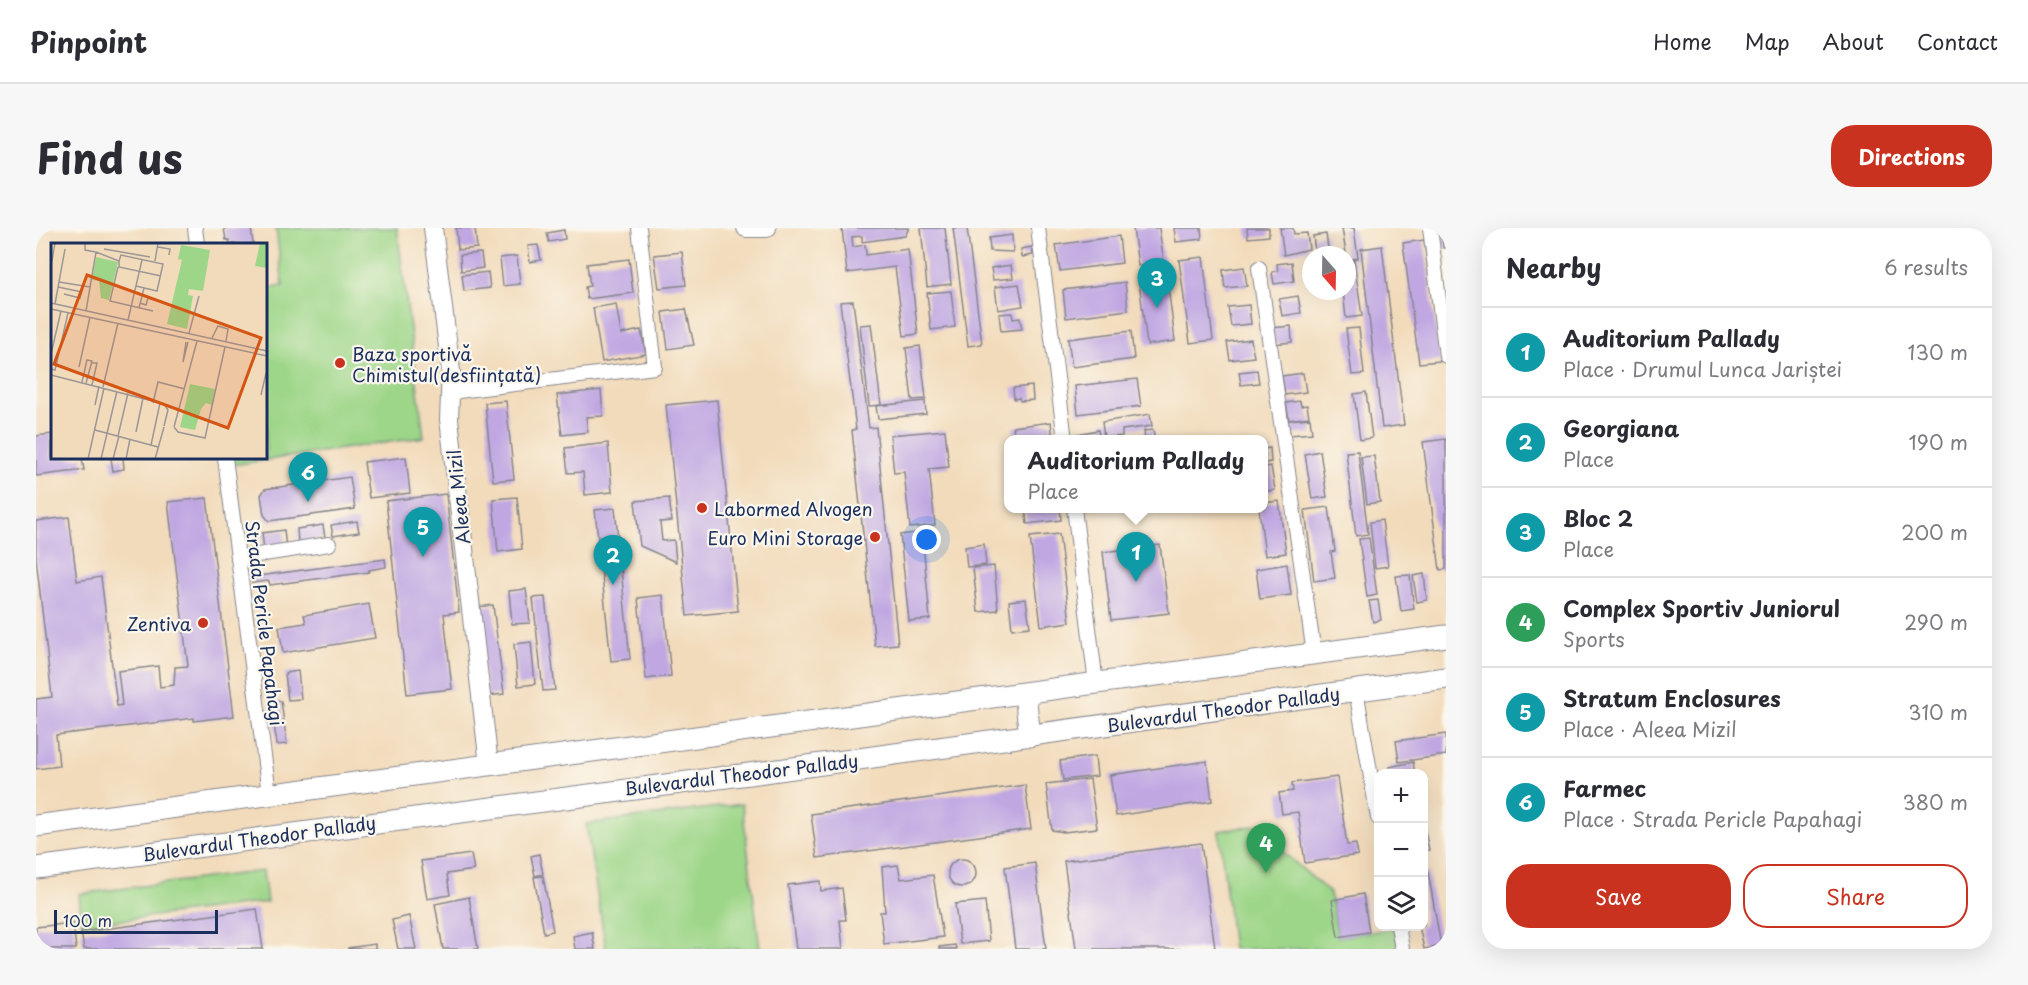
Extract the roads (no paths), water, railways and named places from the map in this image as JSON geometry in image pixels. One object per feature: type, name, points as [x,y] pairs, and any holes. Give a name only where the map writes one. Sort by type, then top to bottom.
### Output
[{"type":"main road","points":[[36,826],[1446,636]]},
{"type":"main road","name":"Bulevardul Theodor Pallady","points":[[36,868],[1030,736],[1446,678]]},
{"type":"main road","points":[[1025,694],[1030,736]]},
{"type":"street","points":[[195,228],[197,243]]},
{"type":"street","name":"Aleea Mizil","points":[[433,228],[451,372],[449,419],[489,765]]},
{"type":"street","points":[[450,392],[655,367],[639,228]]},
{"type":"street","points":[[746,228],[766,228]]},
{"type":"street","points":[[1038,228],[1064,435]]},
{"type":"street","points":[[1430,228],[1446,356]]},
{"type":"street","points":[[1259,268],[1314,654]]},
{"type":"street","name":"Strada Pericle Papahagi","points":[[225,459],[269,794]]},
{"type":"street","points":[[1075,513],[1096,684]]},
{"type":"street","points":[[238,558],[329,544]]},
{"type":"street","points":[[1356,690],[1374,795]]},
{"type":"street","points":[[1399,931],[1402,949]]},
{"type":"place","name":"Bloc 2","points":[[1157,308]]},
{"type":"place","name":"Baza sportivă Chimistul(desființată)","points":[[340,363]]},
{"type":"place","name":"Farmec","points":[[308,502]]},
{"type":"place","name":"Labormed Alvogen","points":[[702,508]]},
{"type":"place","name":"Euro Mini Storage","points":[[875,537]]},
{"type":"place","name":"Stratum Enclosures","points":[[423,557]]},
{"type":"place","name":"Auditorium Pallady","points":[[1136,582]]},
{"type":"place","name":"Georgiana","points":[[613,585]]},
{"type":"place","name":"Zentiva","points":[[203,623]]},
{"type":"place","name":"Complex Sportiv Juniorul","points":[[1266,873]]}]
